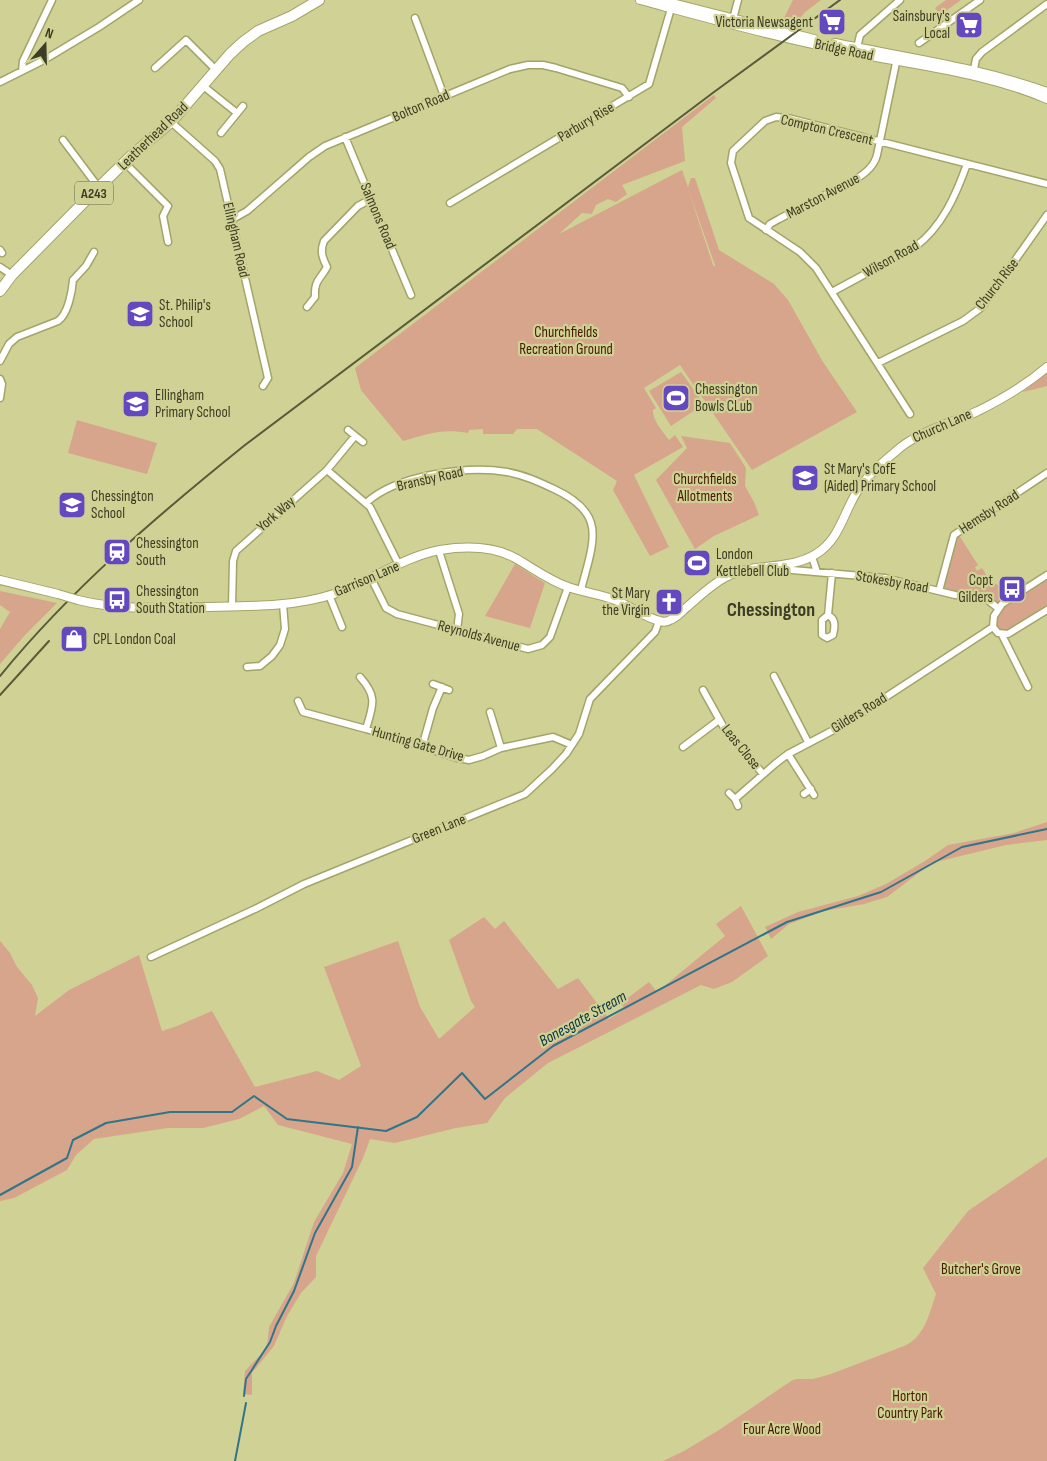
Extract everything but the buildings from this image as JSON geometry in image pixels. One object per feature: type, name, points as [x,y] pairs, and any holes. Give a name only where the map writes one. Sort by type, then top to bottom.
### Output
[{"type":"highway","name":"Leatherhead Road","points":[[0,291],[12,275],[99,188],[171,122],[243,42],[319,0]]},
{"type":"street","points":[[22,71],[23,61],[52,0]]},
{"type":"street","points":[[0,82],[99,27],[139,0]]},
{"type":"street","name":"Bridge Road","points":[[640,0],[672,6],[799,40],[984,78],[1010,85],[1047,99]]},
{"type":"street","name":"Bridge Road","points":[[660,0],[672,6]]},
{"type":"street","points":[[732,22],[738,0]]},
{"type":"street","points":[[857,48],[860,34],[900,0]]},
{"type":"street","points":[[919,43],[980,0]]},
{"type":"street","points":[[974,69],[976,59],[982,52],[1047,4]]},
{"type":"street","name":"Parbury Rise","points":[[450,203],[650,82],[672,6]]},
{"type":"street","points":[[415,18],[444,96]]},
{"type":"street","name":"Bridge Road","points":[[732,22],[857,48],[894,58],[974,69],[1047,92]]},
{"type":"street","points":[[155,68],[186,40],[216,70]]},
{"type":"street","name":"Marston Avenue","points":[[766,230],[770,224],[779,218],[865,174],[876,161],[894,70],[894,58]]},
{"type":"street","name":"Bolton Road","points":[[232,220],[248,212],[289,174],[325,146],[345,136],[510,69],[535,65],[556,68],[623,88],[629,96]]},
{"type":"street","points":[[202,86],[237,113]]},
{"type":"street","points":[[220,133],[243,106]]},
{"type":"street","name":"Compton Crescent","points":[[910,414],[810,261],[800,252],[749,218],[730,160],[733,151],[765,121],[776,117],[788,118],[1047,184]]},
{"type":"street","name":"Ellingham Road","points":[[171,122],[218,164],[268,378],[263,386]]},
{"type":"street","name":"Salmons Road","points":[[345,136],[410,295]]},
{"type":"street","points":[[64,140],[99,188]]},
{"type":"street","points":[[125,163],[168,206],[162,216],[168,242]]},
{"type":"street","name":"Wilson Road","points":[[832,292],[924,241],[931,234],[954,198],[967,164]]},
{"type":"street","points":[[307,307],[315,297],[314,290],[317,280],[327,267],[322,256],[324,241],[358,206],[371,199]]},
{"type":"street","name":"Church Rise","points":[[878,363],[963,320],[982,307],[1047,215]]},
{"type":"street","points":[[0,361],[9,344],[17,337],[58,321],[63,317],[67,302],[72,294],[73,280],[86,266],[94,252]]},
{"type":"street","points":[[0,267],[12,275]]},
{"type":"street","name":"Church Lane","points":[[659,621],[667,622],[672,620],[717,582],[732,574],[751,569],[799,562],[812,557],[823,549],[838,531],[852,499],[861,485],[909,440],[980,410],[1003,398],[1034,378],[1047,367]]},
{"type":"street","points":[[0,379],[2,384],[0,398]]},
{"type":"street","points":[[348,430],[363,442]]},
{"type":"street","name":"York Way","points":[[232,606],[233,561],[236,551],[327,470],[355,436]]},
{"type":"street","points":[[327,470],[370,507],[399,565]]},
{"type":"street","name":"Bransby Road","points":[[366,503],[382,491],[408,481],[448,472],[484,470],[508,472],[533,479],[564,493],[587,512],[593,532],[581,590]]},
{"type":"street","name":"Hemsby Road","points":[[939,591],[954,535],[1047,473]]},
{"type":"street","name":"Garrison Lane","points":[[0,580],[78,600],[120,608],[283,604],[329,596],[422,555],[466,548],[503,553],[515,558],[541,576],[568,587],[619,601],[659,621]]},
{"type":"street","points":[[439,551],[459,614],[457,630]]},
{"type":"street","points":[[812,557],[817,572]]},
{"type":"street","name":"Stokesby Road","points":[[785,564],[788,569],[884,578],[963,597],[978,595],[998,608]]},
{"type":"street","points":[[828,615],[832,573]]},
{"type":"street","points":[[1028,686],[1002,635],[995,630],[993,620],[998,608],[1047,575]]},
{"type":"street","name":"Reynolds Avenue","points":[[371,578],[386,608],[397,614],[528,649],[542,645],[550,637],[568,587]]},
{"type":"street","points":[[329,596],[342,627]]},
{"type":"street","points":[[247,667],[260,666],[272,656],[280,645],[285,628],[283,604]]},
{"type":"street","points":[[1002,635],[1008,634],[1047,610]]},
{"type":"street","name":"Green Lane","points":[[151,957],[304,884],[525,794],[552,769],[572,745],[579,734],[590,699],[655,632],[659,621]]},
{"type":"street","name":"Gilders Road","points":[[735,799],[788,754],[843,725],[993,626]]},
{"type":"street","points":[[774,676],[808,742]]},
{"type":"street","points":[[360,677],[372,693],[373,704],[366,729]]},
{"type":"street","points":[[422,747],[433,708],[445,688],[433,684]]},
{"type":"street","name":"Leas Close","points":[[703,690],[719,720],[763,774]]},
{"type":"street","name":"Hunting Gate Drive","points":[[298,701],[303,712],[469,760],[501,748],[553,737],[572,745]]},
{"type":"street","points":[[490,712],[501,748]]},
{"type":"street","name":"Leas Close","points":[[683,747],[692,745],[719,720]]},
{"type":"street","points":[[788,754],[813,792],[804,794]]},
{"type":"street","points":[[729,793],[735,799],[738,806]]},
{"type":"green space","points":[[793,0],[821,0],[805,12],[793,27],[781,24]]},
{"type":"green space","points":[[946,0],[961,0],[940,15],[935,8]]},
{"type":"green space","name":"Churchfields Recreation Ground","points":[[714,95],[716,98],[682,127],[685,161],[622,185],[627,194],[616,202],[608,199],[596,205],[592,214],[582,213],[559,234],[682,170],[688,187],[691,178],[695,178],[719,250],[774,284],[788,300],[823,362],[857,412],[752,470],[680,365],[644,388],[656,408],[653,410],[653,414],[658,426],[669,440],[675,435],[683,447],[634,475],[669,547],[650,556],[613,490],[617,481],[537,429],[517,429],[513,434],[483,434],[483,429],[469,430],[468,433],[443,431],[403,441],[361,390],[355,368]],"holes":[[[688,189],[715,265],[715,267]]]},
{"type":"green space","name":"Chessington Bowls CLub","points":[[681,372],[704,404],[671,426],[649,391]]},
{"type":"green space","points":[[1047,373],[1047,386],[1023,392],[1024,391]]},
{"type":"green space","points":[[77,420],[157,443],[147,474],[68,453]]},
{"type":"green space","name":"Churchfields Allotments","points":[[681,436],[730,443],[746,468],[745,486],[759,515],[714,536],[695,549],[656,480],[687,448]]},
{"type":"green space","points":[[957,532],[978,565],[975,567],[977,571],[982,568],[990,581],[1000,586],[1009,598],[1047,575],[1047,610],[1008,634],[995,630],[998,608],[985,598],[939,591]]},
{"type":"green space","points":[[515,564],[545,583],[530,628],[485,616]]},
{"type":"green space","points":[[0,591],[57,603],[25,635],[0,664],[0,629],[10,612],[0,605]]},
{"type":"green space","points":[[1047,822],[1047,840],[1006,845],[932,863],[887,897],[864,904],[824,911],[789,924],[771,939],[765,927],[798,912],[858,896],[886,884],[948,845],[1014,833]]},
{"type":"green space","points":[[741,906],[768,956],[732,982],[714,989],[701,985],[548,1063],[505,1098],[487,1123],[456,1128],[395,1143],[370,1139],[363,1158],[316,1256],[316,1277],[301,1293],[287,1316],[274,1346],[252,1373],[252,1395],[243,1394],[245,1371],[267,1348],[269,1327],[294,1283],[314,1222],[343,1173],[352,1144],[278,1125],[264,1106],[239,1119],[203,1128],[168,1128],[94,1139],[76,1155],[67,1170],[14,1198],[0,1201],[0,941],[10,953],[17,967],[32,985],[38,998],[35,1016],[69,990],[139,955],[162,1031],[212,1011],[255,1087],[317,1071],[339,1080],[361,1066],[324,967],[398,941],[420,1007],[439,1039],[475,1007],[471,1001],[449,940],[484,917],[495,929],[504,921],[558,989],[578,978],[609,1019],[625,1009],[621,1003],[649,982],[657,992],[725,936],[716,924]]},
{"type":"green space","name":"Horton Country Park","points":[[1047,1157],[1047,1461],[663,1461],[719,1430],[791,1381],[796,1379],[813,1379],[831,1374],[911,1342],[922,1331],[936,1294],[923,1268],[968,1211]]},
{"type":"waterway","name":"Bonesgate Stream","points":[[0,1195],[67,1158],[73,1140],[106,1123],[170,1112],[232,1112],[254,1096],[287,1119],[386,1131],[417,1117],[462,1073],[485,1099],[553,1046],[787,922],[881,892],[962,847],[1047,829]]},
{"type":"waterway","points":[[244,1396],[246,1379],[270,1342],[294,1291],[315,1233],[352,1167],[358,1127]]},
{"type":"waterway","points":[[235,1461],[246,1403]]},
{"type":"railway","points":[[0,676],[56,613],[116,554],[245,445],[714,92],[840,0]]},
{"type":"railway","points":[[0,695],[49,641]]},
{"type":"place","name":"Victoria Newsagent","points":[[832,22]]},
{"type":"place","name":"Sainsbury's Local","points":[[969,25]]},
{"type":"place","name":"St. Philip's School","points":[[140,314]]},
{"type":"place","name":"Chessington Bowls CLub","points":[[676,398]]},
{"type":"place","name":"Ellingham Primary School","points":[[136,404]]},
{"type":"place","name":"St Mary's CofE (Aided) Primary School","points":[[805,478]]},
{"type":"place","name":"Chessington School","points":[[72,505]]},
{"type":"place","name":"Chessington South","points":[[117,552]]},
{"type":"place","name":"London Kettlebell Club","points":[[697,563]]},
{"type":"place","name":"Copt Gilders","points":[[1012,589]]},
{"type":"place","name":"Chessington South Station","points":[[117,600]]},
{"type":"place","name":"St Mary the Virgin","points":[[669,602]]},
{"type":"place","name":"CPL London Coal","points":[[74,639]]},
{"type":"district","name":"Chessington","points":[[771,610]]},
{"type":"park label","name":"Butcher's Grove","points":[[981,1269]]},
{"type":"park label","name":"Four Acre Wood","points":[[782,1429]]}]
